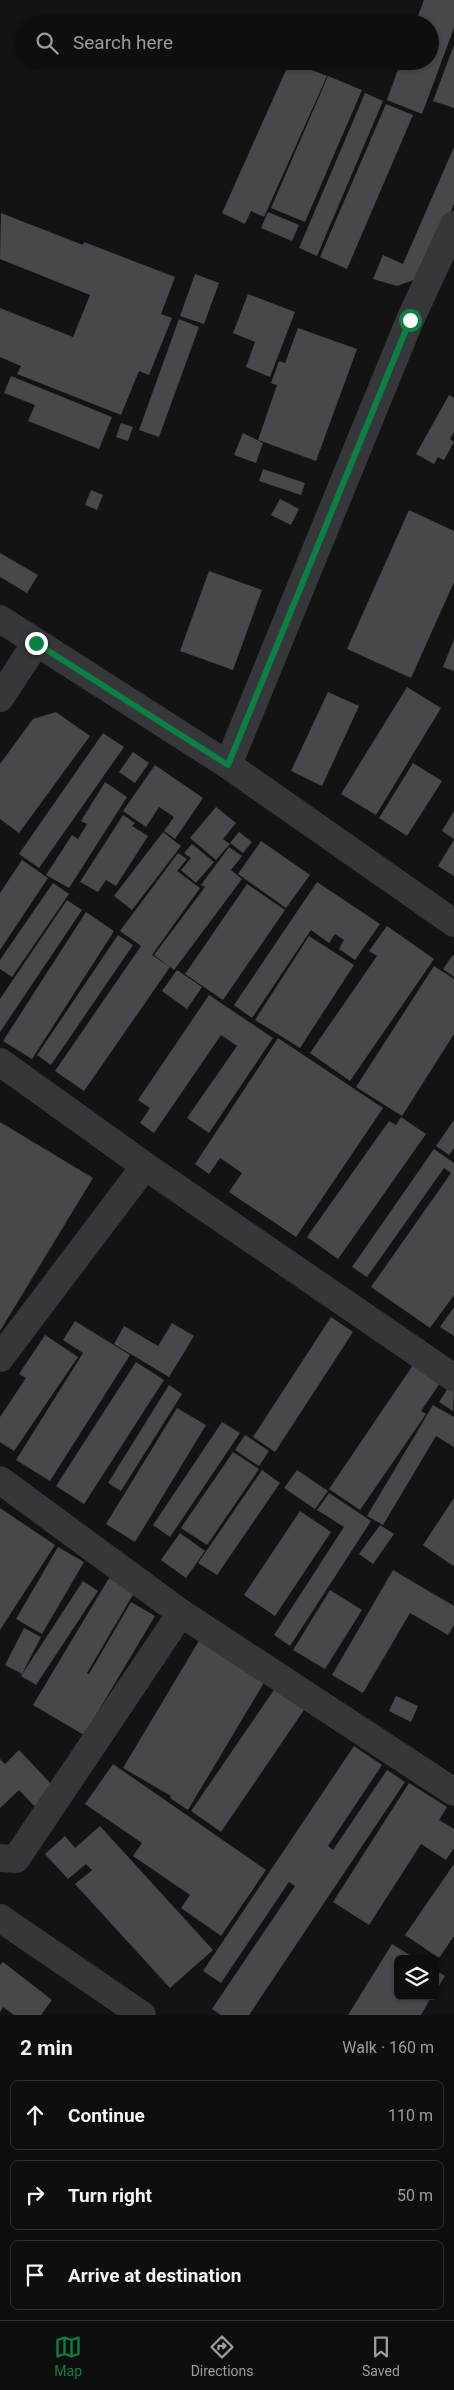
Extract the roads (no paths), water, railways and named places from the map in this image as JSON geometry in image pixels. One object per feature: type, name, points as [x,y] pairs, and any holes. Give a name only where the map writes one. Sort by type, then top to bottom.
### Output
[{"type":"street","points":[[228,765],[410,320],[454,225]]},
{"type":"street","points":[[0,618],[36,643],[228,765],[454,923]]},
{"type":"street","points":[[0,698],[36,643]]},
{"type":"street","points":[[0,1062],[145,1166],[454,1378]]},
{"type":"street","points":[[0,1358],[145,1166]]},
{"type":"street","points":[[0,1480],[181,1614],[454,1792]]},
{"type":"street","points":[[0,1858],[16,1859],[181,1614]]},
{"type":"street","points":[[0,1918],[142,2015]]}]
